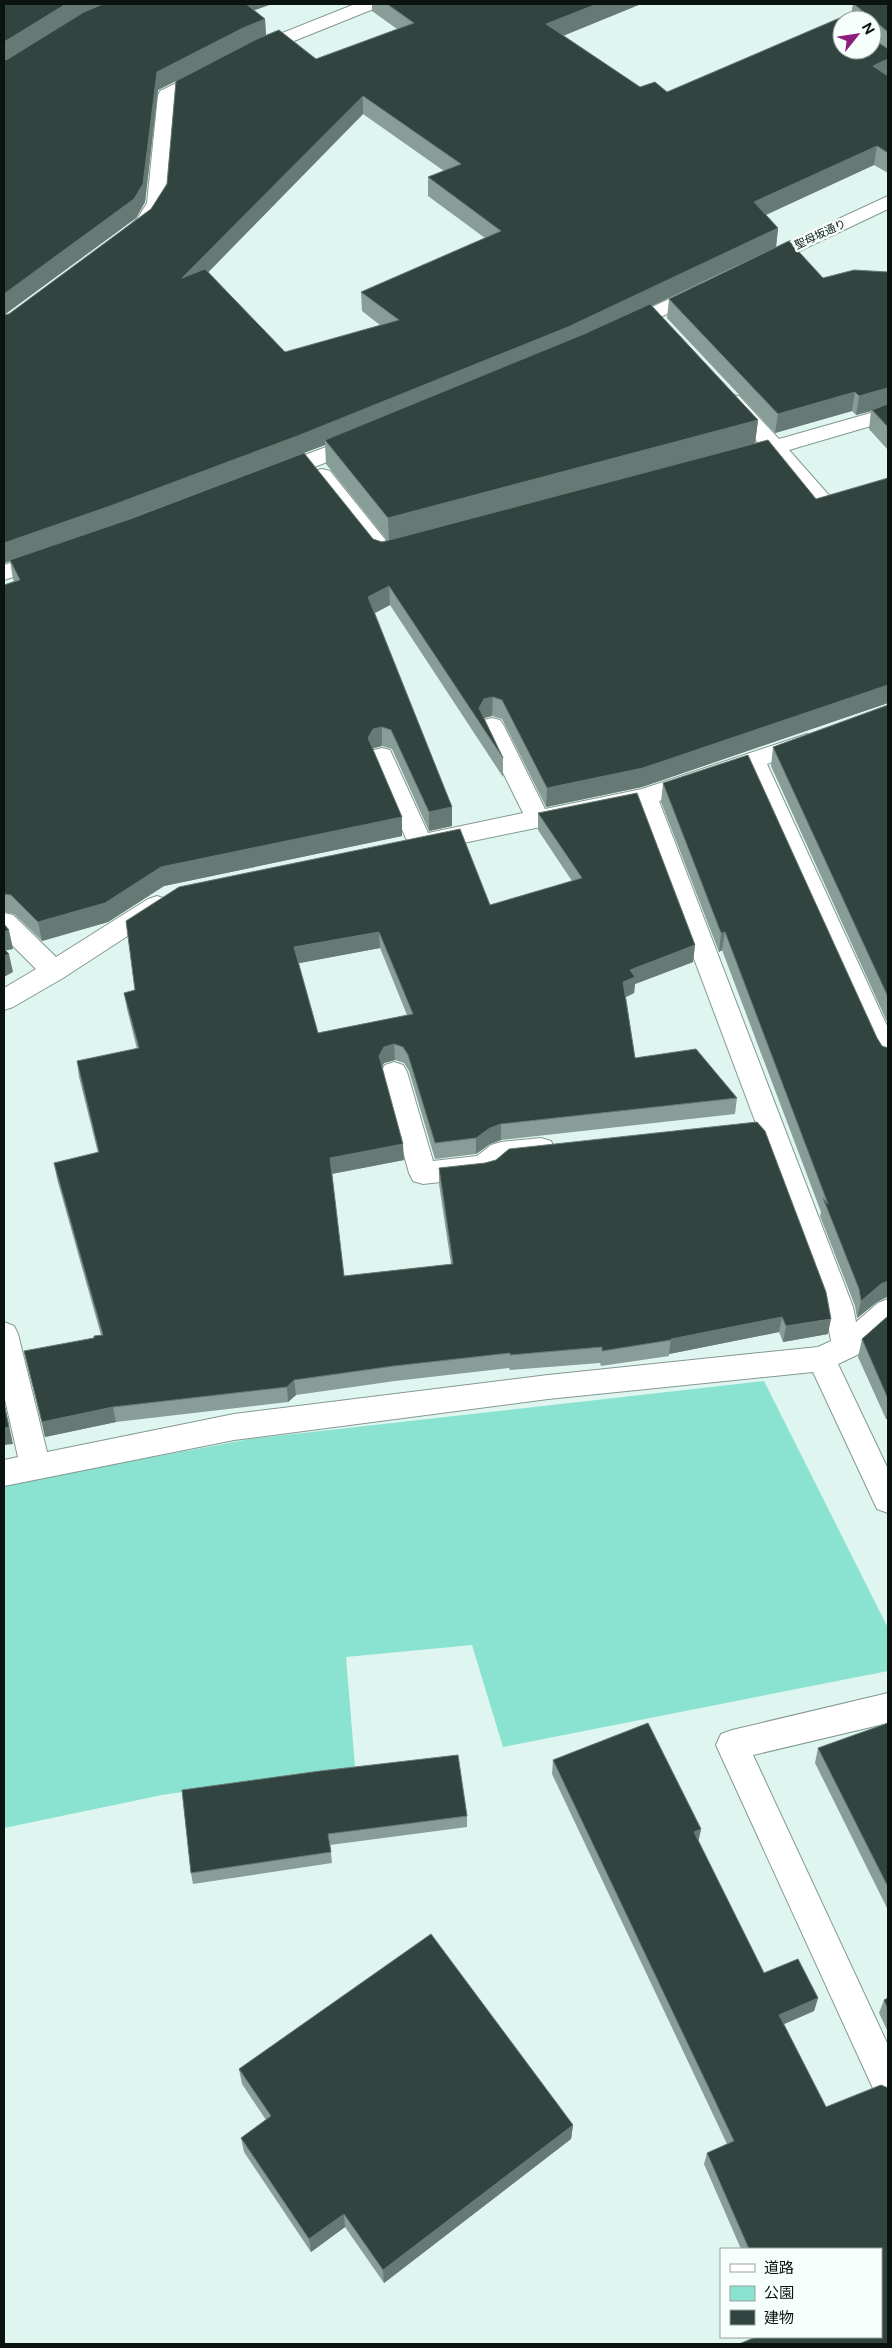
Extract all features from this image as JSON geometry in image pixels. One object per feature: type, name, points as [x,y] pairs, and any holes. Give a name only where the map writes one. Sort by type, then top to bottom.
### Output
[{"type":"street","points":[[120,240],[144,223],[157,203],[167,95],[230,63],[370,4]]},
{"type":"street","name":"聖母坂通り","points":[[741,271],[888,202]]},
{"type":"street","points":[[608,335],[657,321],[715,283]]},
{"type":"street","points":[[716,384],[823,501]]},
{"type":"street","points":[[722,463],[888,414]]},
{"type":"street","points":[[254,482],[383,432]]},
{"type":"street","points":[[310,461],[384,552],[421,542]]},
{"type":"street","points":[[4,573],[68,551]]},
{"type":"street","points":[[492,726],[538,818]]},
{"type":"street","points":[[382,756],[410,845],[645,796],[754,761],[826,735]]},
{"type":"street","points":[[754,761],[888,1056]]},
{"type":"street","points":[[645,796],[839,1307],[847,1347]]},
{"type":"street","points":[[4,1000],[54,971],[173,894]]},
{"type":"street","points":[[4,922],[54,971]]},
{"type":"street","points":[[394,1072],[423,1173],[484,1166],[501,1153],[570,1145]]},
{"type":"street","points":[[739,1126],[769,1123]]},
{"type":"street","points":[[4,1472],[234,1427],[538,1388],[821,1360],[847,1347],[888,1311]]},
{"type":"street","points":[[4,1334],[35,1466]]},
{"type":"street","points":[[821,1360],[888,1500]]},
{"type":"street","points":[[888,1708],[732,1745],[888,2082]]},
{"type":"green space","points":[[764,1381],[888,1628],[888,1671],[503,1747],[472,1645],[346,1657],[355,1767],[162,1795],[4,1828],[4,1485],[250,1439]]},
{"type":"building","points":[[4,4],[66,4],[4,42]]},
{"type":"building","points":[[103,4],[246,4],[265,19],[243,28],[157,72],[143,184],[134,199],[4,294],[4,60],[84,12]]},
{"type":"building","points":[[387,4],[597,4],[546,24],[640,87],[655,82],[667,92],[832,21],[832,60],[882,60],[882,45],[888,49],[888,59],[873,66],[888,76],[888,153],[877,146],[754,202],[778,228],[568,327],[300,435],[113,505],[4,543],[4,315],[9,314],[151,209],[167,184],[176,81],[257,39],[279,30],[316,59],[414,23]],"holes":[[[363,96],[461,164],[428,177],[501,231],[361,292],[399,320],[285,352],[205,269],[182,278]]]},
{"type":"building","points":[[854,4],[888,4],[888,32],[882,27],[882,10],[861,10]]},
{"type":"building","points":[[789,241],[823,278],[854,270],[888,272],[888,388],[859,396],[855,392],[778,414],[669,299]]},
{"type":"building","points":[[650,304],[758,420],[388,518],[325,440],[584,334]]},
{"type":"building","points":[[888,404],[888,427],[872,410]]},
{"type":"building","points":[[768,440],[816,499],[888,478],[888,685],[643,768],[547,788],[502,700],[493,697],[484,699],[479,708],[503,758],[389,586],[368,597],[452,807],[429,812],[391,730],[382,727],[373,729],[368,738],[402,817],[161,867],[105,903],[38,922],[11,895],[4,894],[4,585],[20,580],[10,560],[130,519],[304,453],[373,539],[382,542]]},
{"type":"building","points":[[888,705],[888,997],[773,747]]},
{"type":"building","points":[[748,755],[877,1038],[882,1046],[888,1048],[888,1281],[881,1284],[861,1301],[859,1289],[823,1198],[828,1204],[725,932],[721,933],[663,783]]},
{"type":"building","points":[[637,793],[695,945],[630,970],[635,977],[623,982],[635,1058],[696,1049],[737,1098],[501,1124],[490,1128],[476,1138],[435,1143],[408,1055],[403,1047],[394,1044],[384,1047],[379,1056],[403,1144],[330,1158],[344,1276],[453,1264],[439,1168],[485,1163],[496,1160],[509,1149],[757,1122],[765,1131],[826,1292],[831,1319],[786,1326],[782,1317],[671,1340],[602,1351],[602,1347],[510,1355],[510,1353],[394,1366],[294,1380],[287,1387],[113,1407],[42,1422],[24,1351],[103,1335],[54,1163],[99,1152],[77,1061],[139,1048],[124,993],[135,990],[126,921],[179,887],[460,829],[490,905],[582,878],[538,813]],"holes":[[[379,932],[413,1014],[318,1033],[294,947]]]},
{"type":"building","points":[[4,924],[9,930],[4,932]]},
{"type":"building","points":[[4,949],[9,954],[4,956]]},
{"type":"building","points":[[888,1316],[888,1399],[862,1339]]},
{"type":"building","points":[[4,1404],[9,1427],[4,1428]]},
{"type":"building","points":[[648,1723],[701,1829],[694,1832],[764,1973],[798,1959],[818,1998],[779,2015],[826,2107],[881,2085],[888,2088],[888,2344],[739,2344],[754,2338],[882,2338],[882,2248],[749,2248],[707,2153],[734,2141],[553,1760]]},
{"type":"building","points":[[888,1723],[888,1887],[818,1748]]},
{"type":"building","points":[[458,1755],[467,1816],[328,1834],[331,1852],[191,1873],[182,1790]]},
{"type":"building","points":[[431,1934],[573,2125],[383,2270],[344,2214],[309,2239],[241,2138],[271,2116],[239,2069]]},
{"type":"building","points":[[888,1998],[888,2009],[884,2000]]}]
